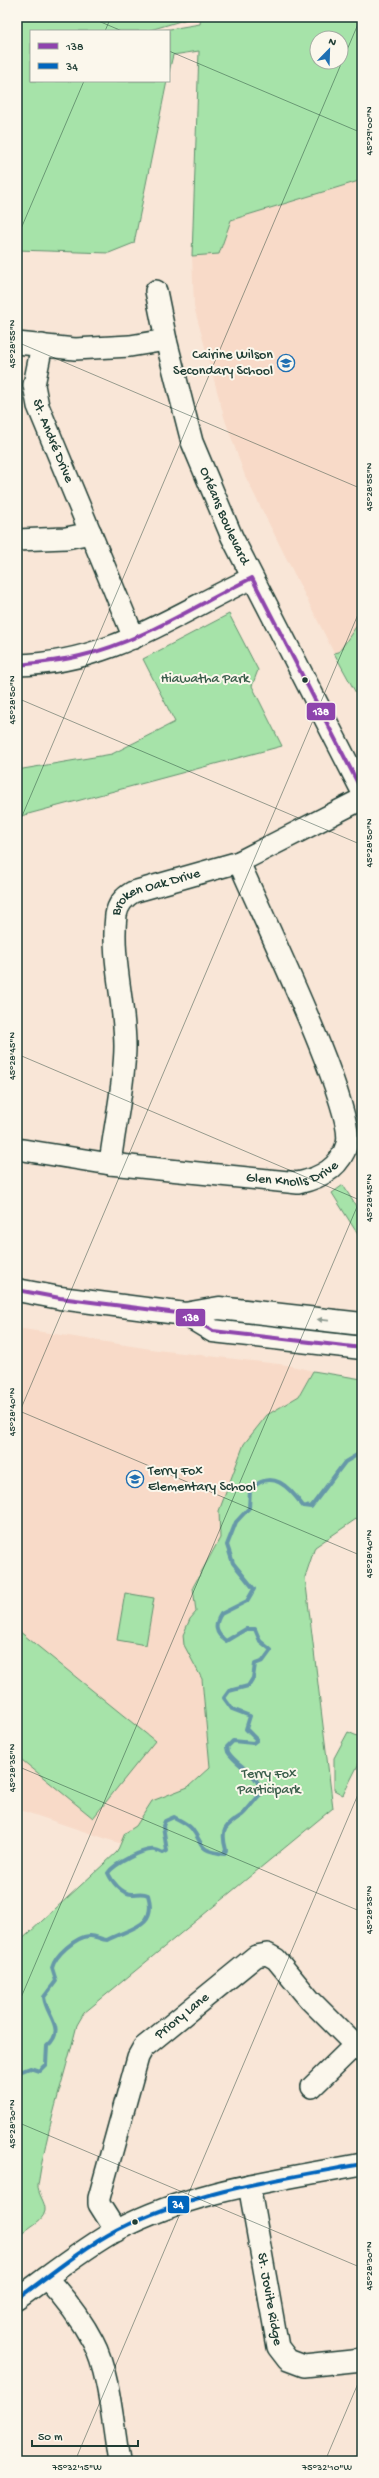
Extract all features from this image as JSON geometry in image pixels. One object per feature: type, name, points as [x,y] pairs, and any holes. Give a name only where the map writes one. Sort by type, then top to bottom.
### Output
[{"type":"main road","points":[[17,1290],[60,1298],[185,1314],[219,1308],[362,1324]]},
{"type":"main road","points":[[185,1314],[213,1331],[362,1348]]},
{"type":"street","name":"Orléans Boulevard","points":[[156,291],[166,340],[192,442],[232,536],[252,578],[362,791]]},
{"type":"street","points":[[17,343],[75,350],[130,346],[166,340]]},
{"type":"street","name":"St. André Drive","points":[[42,345],[34,385],[38,406],[134,638]]},
{"type":"street","points":[[17,540],[66,538],[91,533]]},
{"type":"street","points":[[17,665],[43,665],[75,660],[134,638],[252,578]]},
{"type":"street","name":"Broken Oak Drive","points":[[110,1164],[125,1047],[118,980],[116,924],[119,904],[125,896],[134,892],[239,862],[362,799]]},
{"type":"street","name":"Glen Knolls Drive","points":[[17,1149],[110,1164],[298,1183],[316,1179],[330,1171],[340,1158],[347,1143],[342,1108],[328,1067],[239,862]]},
{"type":"street","name":"Priory Lane","points":[[116,2231],[99,2204],[99,2198],[138,2057],[143,2048],[256,1956],[267,1954],[276,1959],[310,2000],[359,2049]]},
{"type":"street","points":[[312,2087],[359,2049]]},
{"type":"street","points":[[17,2299],[116,2231],[202,2196],[362,2164]]},
{"type":"street","name":"St. Jovite Ridge","points":[[249,2186],[278,2347],[288,2360],[304,2366],[362,2360]]},
{"type":"street","points":[[46,2278],[60,2294],[93,2343],[104,2375],[119,2461]]},
{"type":"shaded area","name":"Cairine Wilson Secondary School","points":[[362,180],[362,646],[334,653],[245,476],[225,420],[194,307],[192,256],[219,254],[231,220]]},
{"type":"shaded area","name":"Terry Fox Elementary School","points":[[17,1328],[157,1350],[287,1365],[313,1371],[193,1587],[210,1767],[125,1845],[17,1809]]},
{"type":"green space","points":[[17,17],[194,17],[150,30],[30,30],[30,82],[167,82],[134,243],[109,253],[17,250]]},
{"type":"green space","points":[[201,17],[362,17],[362,180],[231,220],[219,254],[192,256],[199,51],[173,55],[170,68],[170,30],[164,30],[200,24]]},
{"type":"green space","name":"Hiawatha Park","points":[[229,614],[258,670],[252,686],[282,746],[17,817],[17,770],[112,754],[175,722],[143,659]]},
{"type":"green space","points":[[362,618],[362,704],[334,653],[339,652]]},
{"type":"green space","points":[[343,1185],[362,1216],[362,1241],[332,1193]]},
{"type":"green space","name":"Terry Fox Participark","points":[[313,1371],[362,1379],[362,1515],[315,1547],[305,1577],[333,1808],[84,2013],[77,2025],[50,2125],[41,2165],[38,2188],[45,2211],[40,2219],[19,2237],[17,2242],[17,1944],[117,1852],[125,1833],[136,1826],[152,1801],[188,1787],[210,1767],[202,1679],[184,1645],[183,1635],[190,1619],[196,1612],[193,1587],[220,1538],[219,1511],[244,1444],[267,1415],[299,1396]]},
{"type":"green space","points":[[125,1593],[154,1598],[146,1645],[117,1640]]},
{"type":"green space","points":[[19,1631],[155,1741],[93,1818],[17,1756],[17,1634]]},
{"type":"green space","points":[[348,1732],[362,1738],[362,1757],[343,1795],[334,1790],[334,1758]]},
{"type":"waterway","points":[[17,2073],[30,2068],[39,2071],[46,2064],[47,2046],[53,2040],[55,2028],[44,1997],[56,1981],[52,1968],[57,1958],[72,1943],[84,1937],[91,1936],[107,1940],[139,1925],[145,1921],[149,1914],[150,1906],[148,1895],[142,1893],[132,1894],[121,1890],[108,1873],[111,1869],[130,1857],[144,1851],[156,1850],[163,1853],[167,1851],[163,1826],[165,1821],[174,1817],[190,1827],[205,1849],[224,1854],[226,1850],[224,1843],[225,1829],[231,1822],[242,1815],[261,1794],[257,1781],[232,1757],[228,1752],[227,1747],[233,1741],[253,1743],[257,1740],[246,1729],[250,1716],[232,1709],[224,1698],[229,1691],[248,1686],[253,1678],[255,1664],[263,1661],[271,1650],[260,1641],[255,1629],[246,1629],[226,1641],[222,1638],[217,1629],[217,1622],[221,1614],[247,1601],[254,1589],[233,1563],[227,1545],[236,1522],[249,1508],[250,1490],[258,1483],[266,1480],[273,1480],[286,1487],[303,1506],[311,1507],[345,1462],[362,1452]]},
{"type":"transit line","name":"138","points":[[252,578],[362,791]]},
{"type":"transit line","name":"138","points":[[17,665],[72,658],[103,650],[125,642],[168,622],[252,578]]},
{"type":"transit line","name":"138","points":[[17,1290],[60,1298],[185,1314],[213,1331],[362,1348]]},
{"type":"transit line","name":"34","points":[[17,2299],[104,2237],[146,2217],[176,2205],[268,2181],[362,2164]]},
{"type":"place","name":"Cairine Wilson Secondary School","points":[[286,363]]},
{"type":"place","name":"Terry Fox Elementary School","points":[[135,1479]]}]
